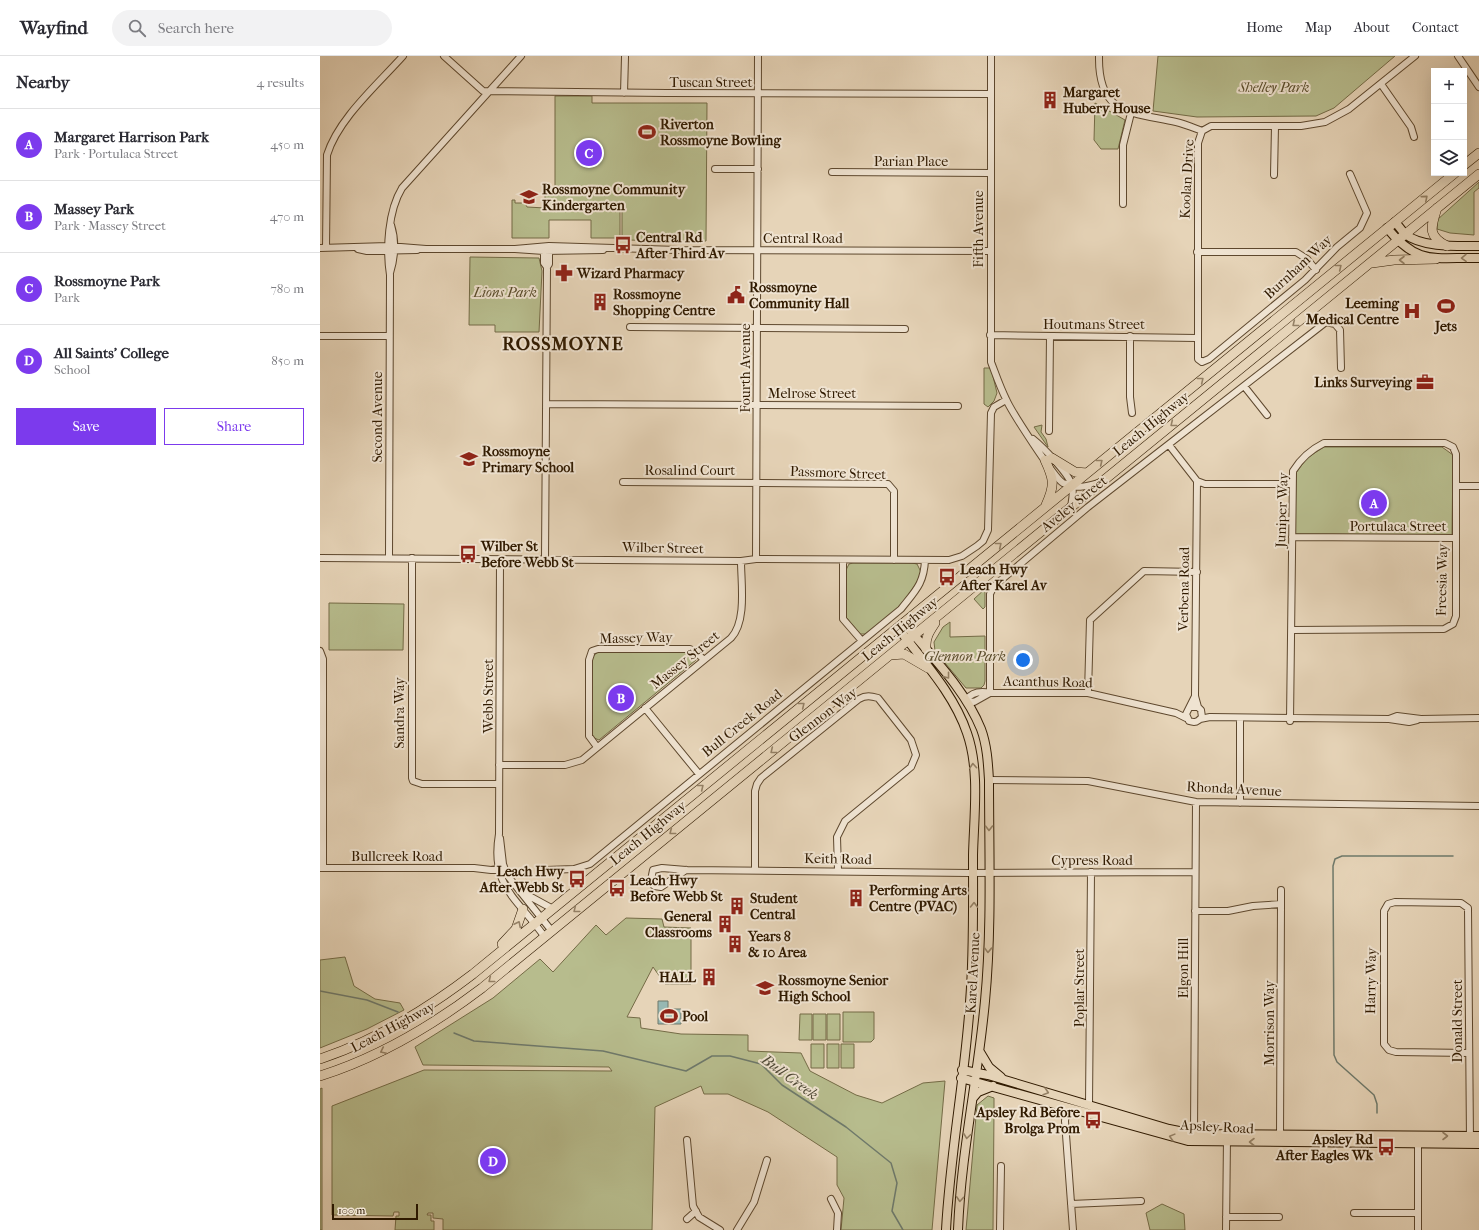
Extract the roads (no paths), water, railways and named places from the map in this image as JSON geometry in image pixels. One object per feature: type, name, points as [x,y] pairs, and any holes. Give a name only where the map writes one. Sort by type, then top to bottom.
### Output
[{"type":"highway","points":[[1467,163],[1479,153]]},
{"type":"highway","name":"Leach Highway","points":[[320,1076],[357,1063],[393,1046],[435,1022],[482,988],[942,614],[1479,174]]},
{"type":"highway","name":"Leach Highway","points":[[320,1059],[387,1031],[440,999],[473,974],[1451,176]]},
{"type":"highway","points":[[1437,208],[1432,231],[1438,241],[1447,246]]},
{"type":"highway","points":[[1369,264],[1394,260],[1436,259]]},
{"type":"highway","points":[[1048,459],[1076,472],[1087,473]]},
{"type":"highway","points":[[1046,507],[1051,494],[1053,478],[1048,459]]},
{"type":"highway","points":[[926,649],[925,641],[927,634],[942,614]]},
{"type":"highway","points":[[890,655],[904,654],[928,668]]},
{"type":"highway","points":[[473,974],[516,929],[523,909]]},
{"type":"main road","points":[[1395,222],[1406,234],[1414,239],[1447,246],[1479,246]]},
{"type":"main road","points":[[1387,228],[1398,241],[1411,252],[1436,259],[1479,258]]},
{"type":"main road","name":"Karel Avenue","points":[[901,626],[911,638],[928,668],[948,695],[960,717],[967,734],[973,766],[973,950],[970,1003],[951,1164],[946,1230]]},
{"type":"main road","name":"Karel Avenue","points":[[911,638],[926,649],[966,700],[974,713],[988,754],[990,780],[987,972],[980,1052],[972,1098],[962,1174],[958,1230]]},
{"type":"main road","points":[[948,695],[966,700],[962,705],[960,717]]},
{"type":"main road","points":[[980,1052],[989,1067],[1004,1079]]},
{"type":"main road","name":"Apsley Road","points":[[962,1074],[977,1072],[1169,1129],[1227,1139]]},
{"type":"main road","name":"Apsley Road","points":[[962,1074],[975,1081],[1067,1108],[1177,1139],[1199,1142],[1227,1139],[1470,1140],[1479,1136]]},
{"type":"main road","points":[[972,1098],[978,1092],[993,1086]]},
{"type":"main road","name":"Apsley Road","points":[[1470,1140],[1479,1144]]},
{"type":"street","points":[[323,248],[327,155],[330,144],[342,123],[403,56]]},
{"type":"street","name":"Tuscan Street","points":[[444,56],[483,91],[758,94],[991,94]]},
{"type":"street","name":"Second Avenue","points":[[389,558],[389,336],[391,249],[394,235],[391,225],[392,210],[396,198],[402,188],[521,56]]},
{"type":"street","name":"Fourth Avenue","points":[[756,559],[758,56]]},
{"type":"street","name":"Fifth Avenue","points":[[991,56],[991,362],[1006,400],[1030,436],[1044,448],[1048,459],[1072,485]]},
{"type":"street","points":[[1099,56],[1100,79],[1106,94],[1116,105],[1130,113],[1180,123],[1202,131]]},
{"type":"street","name":"Koolan Drive","points":[[1205,361],[1202,362],[1198,359],[1197,338],[1198,143],[1202,131],[1211,126],[1302,126],[1325,122],[1349,109],[1416,56]]},
{"type":"street","points":[[1458,56],[1479,87]]},
{"type":"street","points":[[624,57],[624,93]]},
{"type":"street","points":[[1381,84],[1411,127],[1414,137]]},
{"type":"street","points":[[1123,204],[1123,145],[1130,113]]},
{"type":"street","points":[[1274,175],[1275,126]]},
{"type":"street","points":[[715,169],[758,169]]},
{"type":"street","name":"Parian Place","points":[[832,172],[990,173]]},
{"type":"street","name":"Burnham Way","points":[[1205,361],[1316,270],[1337,247],[1360,228],[1367,217],[1366,209],[1350,174]]},
{"type":"street","name":"Central Road","points":[[323,248],[352,248],[367,251],[391,249],[547,249],[593,247],[617,249],[990,251]]},
{"type":"street","points":[[545,559],[547,268],[549,264],[547,249]]},
{"type":"street","points":[[1197,252],[1296,252],[1307,259],[1316,270]]},
{"type":"street","name":"Aveley Street","points":[[990,693],[992,589],[1088,507],[1326,322],[1335,324],[1340,330],[1341,368]]},
{"type":"street","points":[[630,327],[905,329]]},
{"type":"street","points":[[320,336],[389,336]]},
{"type":"street","name":"Houtmans Street","points":[[990,336],[1130,336],[1197,338]]},
{"type":"street","points":[[1049,431],[1050,336]]},
{"type":"street","points":[[1130,336],[1130,397],[1132,413]]},
{"type":"street","points":[[1244,386],[1267,415]]},
{"type":"street","name":"Wilber Street","points":[[320,558],[741,561],[756,559],[949,560],[962,556],[983,540],[989,525],[990,413],[994,407],[1006,400]]},
{"type":"street","name":"Melrose Street","points":[[546,404],[958,406]]},
{"type":"street","name":"Juniper Way","points":[[1290,719],[1292,630],[1292,484],[1293,471],[1298,462],[1311,449],[1324,443],[1445,443],[1452,447]]},
{"type":"street","points":[[1169,445],[1197,482],[1205,484],[1292,484]]},
{"type":"street","name":"Freesia Way","points":[[1292,630],[1444,629],[1449,628],[1453,624],[1456,616],[1456,454],[1452,447]]},
{"type":"street","points":[[1072,485],[1078,488],[1103,481]]},
{"type":"street","name":"Rosalind Court","points":[[623,482],[756,483]]},
{"type":"street","name":"Verbena Road","points":[[1197,482],[1195,696],[1198,706]]},
{"type":"street","name":"Passmore Street","points":[[756,483],[888,484],[894,491],[894,560]]},
{"type":"street","points":[[1071,508],[1073,495],[1072,485]]},
{"type":"street","points":[[1456,486],[1479,486]]},
{"type":"street","name":"Portulaca Street","points":[[1292,537],[1455,538]]},
{"type":"street","name":"Sandra Way","points":[[412,558],[413,781],[422,784],[499,784]]},
{"type":"street","name":"Webb Street","points":[[500,559],[500,867],[505,887],[523,909],[538,921]]},
{"type":"street","points":[[843,560],[843,619],[862,641]]},
{"type":"street","name":"Bull Creek Road","points":[[546,870],[574,869],[590,864],[901,609],[922,582],[924,577],[925,560]]},
{"type":"street","name":"Massey Street","points":[[499,765],[565,765],[582,760],[731,638],[739,626],[741,561]]},
{"type":"street","points":[[1088,693],[1090,620],[1144,571],[1196,572]]},
{"type":"street","name":"Massey Way","points":[[597,747],[588,736],[589,660],[592,651],[598,649],[690,649],[696,652],[704,660]]},
{"type":"street","points":[[320,651],[323,659],[321,868]]},
{"type":"street","name":"Acanthus Road","points":[[966,700],[974,702],[990,693],[1088,693],[1176,712],[1194,722],[1202,717],[1267,719],[1389,719],[1409,722],[1421,719],[1479,718]]},
{"type":"street","name":"Glennon Way","points":[[755,870],[755,791],[761,778],[859,699],[864,696],[872,696],[878,698],[912,740],[916,755],[911,767],[845,821],[837,837],[838,870]]},
{"type":"street","name":"Verbena Road","points":[[1188,709],[1195,696]]},
{"type":"street","points":[[1198,706],[1202,717]]},
{"type":"street","name":"Acanthus Road","points":[[1176,712],[1198,706]]},
{"type":"street","points":[[645,708],[699,774]]},
{"type":"street","points":[[1186,718],[1188,709]]},
{"type":"street","points":[[1240,718],[1240,803]]},
{"type":"street","name":"Rhonda Avenue","points":[[990,780],[1088,781],[1196,802],[1479,806]]},
{"type":"street","name":"Elgon Hill","points":[[1194,1134],[1196,802]]},
{"type":"street","name":"Webb Street","points":[[500,867],[548,933]]},
{"type":"street","name":"Bullcreek Road","points":[[321,868],[500,867]]},
{"type":"street","name":"Keith Road","points":[[686,870],[661,888],[654,886],[651,880],[652,873],[658,868],[686,870],[838,870],[989,873]]},
{"type":"street","name":"Poplar Street","points":[[1089,1105],[1091,872]]},
{"type":"street","name":"Cypress Road","points":[[989,873],[1195,872]]},
{"type":"street","name":"Webb Street","points":[[518,890],[553,909]]},
{"type":"street","name":"Morrison Way","points":[[1280,1139],[1281,890]]},
{"type":"street","name":"Harry Way","points":[[1461,903],[1395,902],[1386,905],[1384,911],[1383,1036],[1384,1044],[1389,1050],[1396,1052],[1469,1052]]},
{"type":"street","name":"Donald Street","points":[[1461,903],[1466,906],[1469,912],[1470,1140]]},
{"type":"street","points":[[1195,911],[1228,911],[1253,906],[1281,904]]},
{"type":"street","points":[[1067,1108],[1065,1121],[1073,1230]]},
{"type":"street","points":[[1226,1230],[1227,1139]]},
{"type":"street","points":[[687,1140],[693,1206],[699,1217],[720,1230]]},
{"type":"street","points":[[1418,1140],[1418,1230]]},
{"type":"street","points":[[737,1230],[754,1202],[767,1160]]},
{"type":"street","points":[[1000,1230],[1001,1166]]},
{"type":"street","points":[[831,1199],[838,1213],[837,1230]]},
{"type":"street","points":[[1071,1204],[1141,1201]]},
{"type":"street","points":[[687,1218],[696,1211]]},
{"type":"street","points":[[1354,1213],[1418,1213]]},
{"type":"street","points":[[1226,1217],[1279,1217]]},
{"type":"water","name":"Pool","points":[[658,1001],[668,1001],[668,1009],[681,1009],[681,1024],[658,1024]]},
{"type":"waterway","points":[[1377,1113],[1377,1104],[1374,1095],[1337,1062],[1334,1055],[1333,866],[1335,859],[1342,856],[1453,856]]},
{"type":"waterway","name":"Bull Creek","points":[[320,991],[367,1000],[398,1012]]},
{"type":"waterway","name":"Bull Creek","points":[[454,1033],[474,1041],[603,1051],[686,1071],[712,1056],[730,1056],[761,1064],[782,1085],[846,1127],[891,1163],[897,1183],[892,1211],[903,1230]]},
{"type":"place","name":"Margaret Hubery House","points":[[1050,100]]},
{"type":"place","name":"Riverton Rossmoyne Bowling","points":[[647,132]]},
{"type":"place","name":"Rossmoyne Park","points":[[589,153]]},
{"type":"place","name":"Rossmoyne Community Kindergarten","points":[[529,197]]},
{"type":"place","name":"Central Rd After Third Av","points":[[623,245]]},
{"type":"place","name":"Wizard Pharmacy","points":[[564,273]]},
{"type":"place","name":"Rossmoyne Community Hall","points":[[736,295]]},
{"type":"place","name":"Rossmoyne Shopping Centre","points":[[600,302]]},
{"type":"place","name":"Jets","points":[[1446,306]]},
{"type":"place","name":"Leeming Medical Centre","points":[[1412,311]]},
{"type":"place","name":"Links Surveying","points":[[1425,382]]},
{"type":"place","name":"Rossmoyne Primary School","points":[[469,459]]},
{"type":"place","name":"Margaret Harrison Park","points":[[1374,503]]},
{"type":"place","name":"Wilber St Before Webb St","points":[[468,554]]},
{"type":"place","name":"Leach Hwy After Karel Av","points":[[947,577]]},
{"type":"place","name":"Massey Park","points":[[621,698]]},
{"type":"place","name":"Leach Hwy After Webb St","points":[[577,879]]},
{"type":"place","name":"Leach Hwy Before Webb St","points":[[617,888]]},
{"type":"place","name":"Performing Arts Centre (PVAC)","points":[[856,898]]},
{"type":"place","name":"Student Central","points":[[737,906]]},
{"type":"place","name":"General Classrooms","points":[[725,924]]},
{"type":"place","name":"Years 8 & 10 Area","points":[[735,944]]},
{"type":"place","name":"HALL","points":[[709,977]]},
{"type":"place","name":"Rossmoyne Senior High School","points":[[765,988]]},
{"type":"place","name":"Pool","points":[[669,1016]]},
{"type":"place","name":"Apsley Rd Before Brolga Prom","points":[[1093,1120]]},
{"type":"place","name":"Apsley Rd After Eagles Wk","points":[[1386,1147]]},
{"type":"place","name":"All Saints’ College","points":[[493,1161]]},
{"type":"district","name":"ROSSMOYNE","points":[[563,344]]},
{"type":"park label","name":"Shelley Park","points":[[1274,87]]},
{"type":"park label","name":"Lions Park","points":[[505,292]]},
{"type":"park label","name":"Glennon Park","points":[[965,656]]}]
